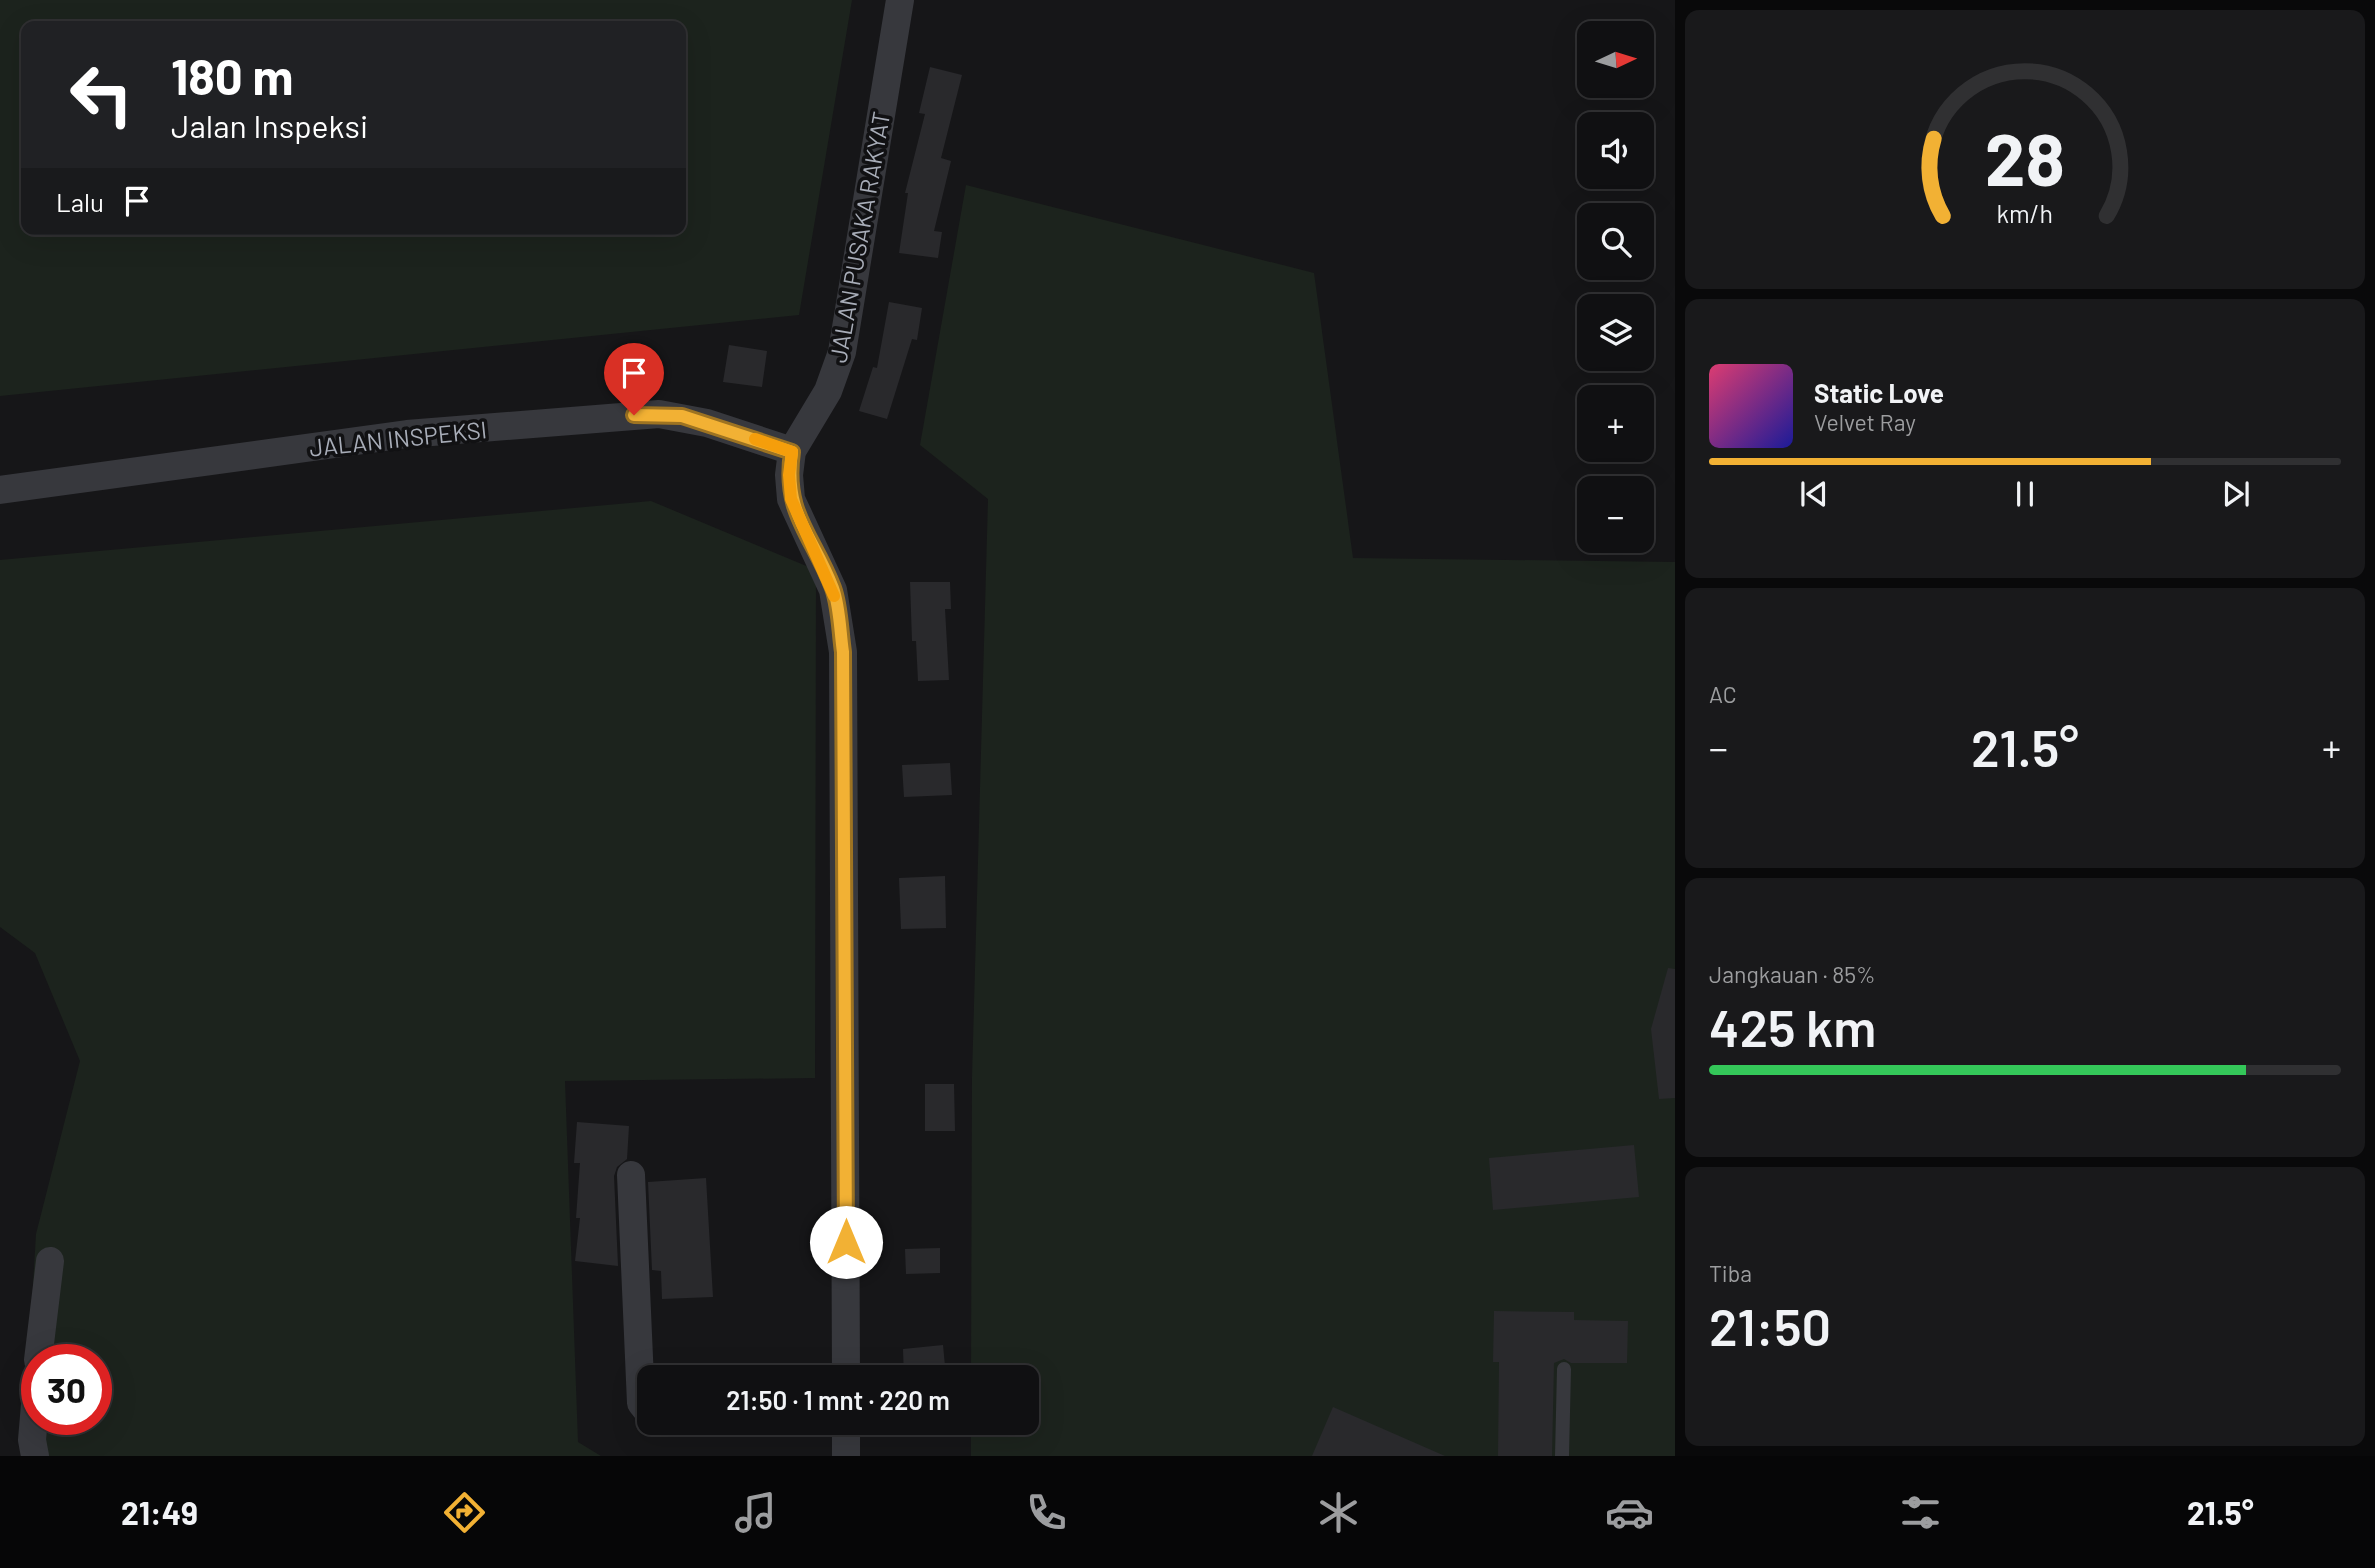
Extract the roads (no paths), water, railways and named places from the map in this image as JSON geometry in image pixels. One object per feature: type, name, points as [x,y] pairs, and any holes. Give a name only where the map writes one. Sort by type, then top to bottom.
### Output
[{"type":"street","name":"JALAN PUSAKA RAKYAT","points":[[846,1365],[843,652],[833,590],[791,499],[789,475],[792,452],[828,391],[842,352],[900,0]]},
{"type":"street","name":"JALAN INSPEKSI","points":[[0,490],[407,434],[659,414],[695,419],[792,452]]},
{"type":"street","points":[[631,1175],[639,1365]]},
{"type":"street","points":[[40,1344],[50,1261]]},
{"type":"street","points":[[32,1435],[34,1456]]},
{"type":"street","points":[[846,1435],[846,1456]]},
{"type":"lane","points":[[1562,1456],[1564,1369]]}]
